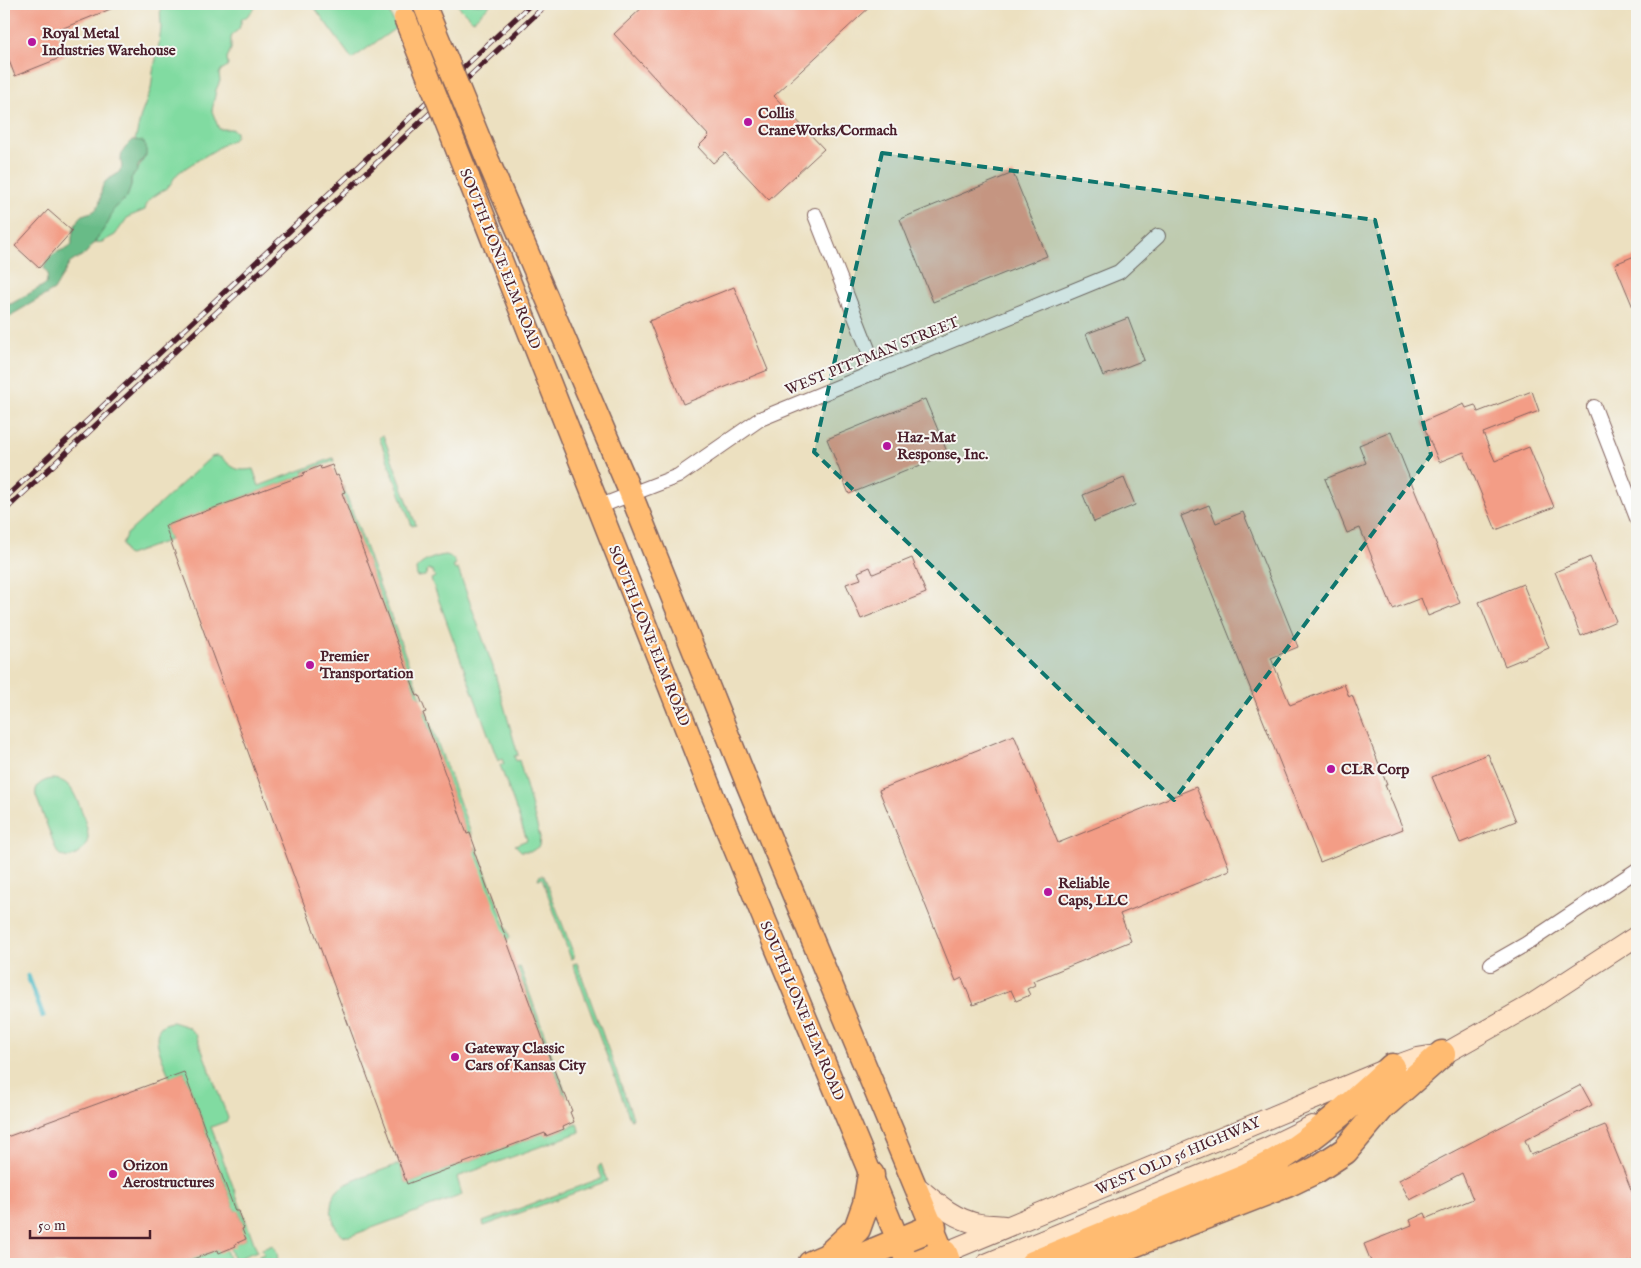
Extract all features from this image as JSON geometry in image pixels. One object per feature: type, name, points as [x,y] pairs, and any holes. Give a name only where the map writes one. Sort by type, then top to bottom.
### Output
[{"type":"highway","points":[[1082,1264],[1287,1184],[1316,1170],[1345,1151],[1382,1107],[1442,1054]]},
{"type":"highway","points":[[1033,1264],[1247,1176],[1277,1161],[1350,1106],[1392,1067]]},
{"type":"highway","points":[[811,1264],[827,1257],[857,1229],[866,1204],[871,1175]]},
{"type":"highway","points":[[844,1264],[903,1253],[933,1227]]},
{"type":"highway","name":"WEST OLD 56 HIGHWAY","points":[[915,1264],[946,1259]]},
{"type":"main road","name":"SOUTH LONE ELM ROAD","points":[[424,4],[489,164],[631,494],[747,783],[946,1259]]},
{"type":"main road","name":"SOUTH LONE ELM ROAD","points":[[402,11],[713,796],[903,1253]]},
{"type":"main road","name":"WEST OLD 56 HIGHWAY","points":[[986,1264],[1267,1148],[1400,1080],[1442,1054],[1531,1005],[1637,936]]},
{"type":"main road","name":"WEST OLD 56 HIGHWAY","points":[[946,1259],[1008,1227],[1392,1067],[1417,1058],[1442,1054]]},
{"type":"main road","points":[[915,1185],[939,1206],[957,1216],[978,1224],[1008,1227]]},
{"type":"street","points":[[815,215],[877,372]]},
{"type":"street","name":"WEST PITTMAN STREET","points":[[598,508],[678,476],[760,419],[1119,272],[1158,236]]},
{"type":"street","points":[[1594,407],[1637,518]]},
{"type":"street","points":[[1491,964],[1526,944],[1637,870]]},
{"type":"highlighted area","points":[[882,153],[1375,220],[1431,455],[1174,800],[814,452]]},
{"type":"green space","points":[[160,4],[260,4],[242,19],[239,29],[231,38],[231,49],[227,58],[228,66],[221,70],[219,74],[220,81],[216,90],[212,111],[219,129],[232,129],[236,132],[236,136],[233,140],[179,173],[166,189],[148,201],[145,210],[128,217],[115,235],[102,242],[94,243],[108,223],[113,210],[127,197],[131,186],[131,178],[146,155],[143,142],[135,141],[141,115],[151,89],[161,28]]},
{"type":"green space","points":[[312,4],[386,4],[396,28],[352,59]]},
{"type":"green space","points":[[456,4],[491,4],[473,21]]},
{"type":"green space","points":[[133,140],[143,141],[146,147],[146,155],[131,178],[131,186],[127,197],[113,210],[108,223],[86,253],[70,263],[54,290],[13,314],[4,323],[4,304],[11,304],[46,284],[48,274],[44,268],[47,262],[53,254],[72,244],[76,224],[83,215],[93,212],[97,208],[103,185],[120,171],[123,152]]},
{"type":"green space","points":[[383,435],[416,525],[412,526],[379,437]]},
{"type":"green space","points":[[216,456],[238,469],[253,469],[259,486],[333,458],[334,461],[303,472],[304,475],[165,526],[170,540],[129,555],[126,554],[122,544],[126,535],[211,457]]},
{"type":"green space","points":[[343,486],[421,698],[418,699],[340,487]]},
{"type":"green space","points":[[446,555],[452,558],[456,564],[453,566],[455,570],[458,569],[493,667],[518,755],[514,756],[516,761],[519,760],[540,837],[539,846],[532,851],[521,851],[515,845],[527,840],[500,765],[504,764],[502,759],[498,761],[431,579],[435,577],[433,571],[428,569],[425,576],[417,577],[416,569],[425,561]]},
{"type":"green space","points":[[425,709],[472,836],[468,837],[422,710]]},
{"type":"green space","points":[[51,779],[63,782],[72,790],[88,833],[87,843],[84,848],[71,857],[61,856],[57,852],[36,796],[37,786]]},
{"type":"green space","points":[[476,847],[510,938],[506,940],[472,848]]},
{"type":"green space","points":[[542,875],[544,876],[574,958],[571,959],[542,878],[538,879]]},
{"type":"green space","points":[[577,963],[633,1118],[630,1119],[573,964]]},
{"type":"green space","points":[[520,967],[567,1097],[565,1098],[517,968]]},
{"type":"green space","points":[[172,1022],[188,1027],[196,1035],[228,1118],[227,1121],[211,1127],[257,1251],[234,1260],[229,1246],[246,1239],[242,1229],[244,1227],[238,1211],[235,1211],[184,1072],[170,1078],[160,1054],[157,1037],[159,1030],[163,1025]]},
{"type":"green space","points":[[577,1124],[580,1132],[457,1177],[462,1195],[350,1236],[341,1234],[335,1226],[331,1212],[333,1197],[342,1187],[357,1179],[399,1164],[407,1184],[545,1133],[546,1136]]},
{"type":"green space","points":[[601,1164],[607,1181],[484,1226],[483,1222],[602,1178],[598,1167]]},
{"type":"green space","points":[[273,1245],[277,1252],[278,1262],[262,1264],[259,1256],[264,1254],[262,1249]]},
{"type":"green space","points":[[225,1247],[230,1261],[221,1264],[179,1264]]},
{"type":"building","name":"Royal Metal Industries Warehouse","points":[[4,4],[123,4],[56,31],[65,56],[15,76],[4,48]]},
{"type":"building","name":"Collis CraneWorks/Cormach","points":[[646,4],[671,4],[676,9],[681,4],[873,4],[774,96],[824,149],[769,200],[725,153],[713,163],[698,147],[709,136],[614,34]]},
{"type":"building","points":[[1013,173],[1047,256],[933,302],[900,219]]},
{"type":"building","points":[[48,210],[72,231],[39,268],[15,246]]},
{"type":"building","points":[[1637,255],[1637,317],[1615,264]]},
{"type":"building","points":[[734,287],[768,370],[683,404],[649,321]]},
{"type":"building","points":[[1128,318],[1144,360],[1103,376],[1086,334]]},
{"type":"building","points":[[1532,391],[1539,411],[1483,433],[1495,461],[1529,447],[1554,507],[1496,530],[1464,452],[1439,462],[1422,422],[1464,404],[1466,408],[1475,405],[1478,412]]},
{"type":"building","name":"Haz-Mat Response, Inc.","points":[[925,399],[948,454],[849,494],[827,439]]},
{"type":"building","points":[[1391,432],[1460,603],[1428,616],[1421,598],[1393,609],[1360,528],[1347,533],[1325,479],[1366,463],[1359,445]]},
{"type":"building","points":[[332,465],[345,492],[342,493],[417,696],[419,695],[426,712],[423,713],[467,834],[470,833],[476,850],[474,851],[563,1094],[565,1094],[572,1111],[570,1112],[574,1122],[563,1127],[564,1129],[546,1136],[545,1133],[407,1184],[165,526],[304,475],[303,473],[320,466],[321,469]]},
{"type":"building","points":[[1124,478],[1135,505],[1094,522],[1083,495]]},
{"type":"building","points":[[1209,505],[1216,523],[1243,512],[1281,605],[1298,647],[1271,658],[1290,705],[1344,684],[1349,697],[1352,695],[1403,829],[1320,862],[1181,516]]},
{"type":"building","points":[[1590,557],[1616,621],[1581,636],[1555,572]]},
{"type":"building","points":[[912,558],[926,593],[861,619],[846,584],[861,579],[858,572],[870,567],[873,574]]},
{"type":"building","points":[[1523,584],[1549,648],[1505,666],[1479,602]]},
{"type":"building","name":"Reliable Caps, LLC","points":[[1014,735],[1058,843],[1196,787],[1230,870],[1120,914],[1131,941],[1033,981],[1035,985],[1027,989],[1030,995],[1016,1001],[1011,990],[973,1005],[962,978],[956,981],[879,790]]},
{"type":"building","points":[[1488,754],[1516,821],[1460,843],[1432,777]]},
{"type":"building","name":"Orizon Aerostructures","points":[[184,1072],[235,1211],[238,1211],[246,1239],[235,1244],[236,1246],[219,1253],[218,1250],[179,1264],[4,1264],[4,1138]]},
{"type":"building","points":[[1581,1085],[1592,1105],[1525,1140],[1531,1155],[1605,1125],[1637,1204],[1637,1259],[1624,1264],[1372,1264],[1364,1244],[1412,1225],[1410,1220],[1425,1213],[1427,1218],[1473,1199],[1462,1173],[1410,1200],[1399,1180]]},
{"type":"waterway","points":[[28,976],[43,1016]]},
{"type":"railway","points":[[4,499],[531,4]]},
{"type":"railway","points":[[4,511],[547,4]]},
{"type":"place","name":"Royal Metal Industries Warehouse","points":[[32,42]]},
{"type":"place","name":"Collis CraneWorks/Cormach","points":[[748,122]]},
{"type":"place","name":"Haz-Mat Response, Inc.","points":[[887,446]]},
{"type":"place","name":"Premier Transportation","points":[[310,665]]},
{"type":"place","name":"CLR Corp","points":[[1331,769]]},
{"type":"place","name":"Reliable Caps, LLC","points":[[1048,892]]},
{"type":"place","name":"Gateway Classic Cars of Kansas City","points":[[455,1057]]},
{"type":"place","name":"Orizon Aerostructures","points":[[113,1174]]}]
